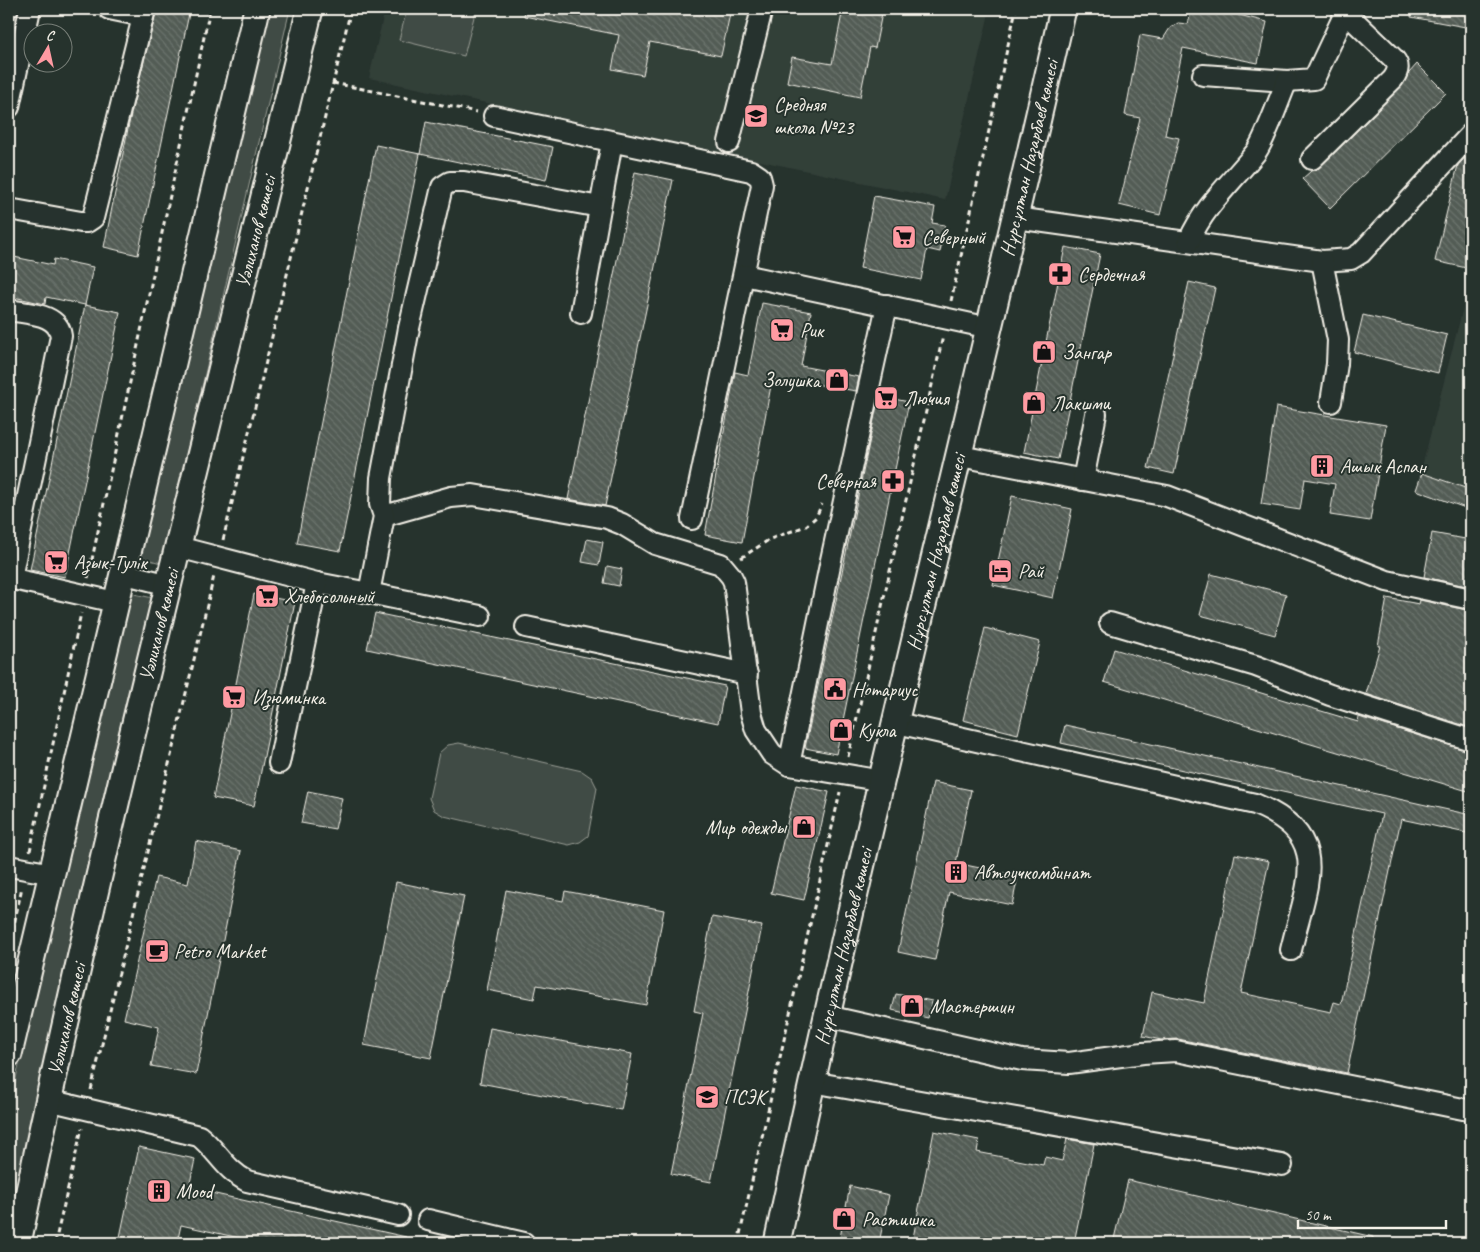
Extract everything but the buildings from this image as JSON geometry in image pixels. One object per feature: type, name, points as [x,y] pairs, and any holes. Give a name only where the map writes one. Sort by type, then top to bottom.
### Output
[{"type":"main road","points":[[9,1054],[256,9]]},
{"type":"main road","name":"Уәлиханов көшесі","points":[[18,1243],[48,1100],[169,585],[310,9]]},
{"type":"main road","name":"Нұрсұлтан Назарбаев көшесі","points":[[777,1243],[827,1016],[1016,218],[1063,9]]},
{"type":"street","points":[[9,107],[30,9]]},
{"type":"street","points":[[9,209],[81,222],[86,222],[93,218],[144,12],[109,9]]},
{"type":"street","points":[[730,142],[762,9]]},
{"type":"street","points":[[1203,75],[1309,81],[1317,76],[1346,11],[1394,59],[1398,65],[1397,72],[1312,159]]},
{"type":"street","points":[[1189,241],[1196,224],[1236,173],[1257,150],[1287,81]]},
{"type":"street","points":[[494,116],[751,171],[760,176],[762,185],[692,519]]},
{"type":"street","points":[[1016,218],[1322,261],[1351,259],[1361,253],[1471,134]]},
{"type":"street","points":[[580,313],[612,142]]},
{"type":"street","points":[[369,593],[384,516],[380,504],[381,478],[409,328],[442,187],[450,182],[464,182],[600,207]]},
{"type":"street","points":[[1322,261],[1338,340],[1337,364],[1331,402]]},
{"type":"street","points":[[744,274],[990,328]]},
{"type":"street","points":[[789,765],[887,305]]},
{"type":"street","points":[[9,310],[52,320],[59,327],[61,336],[10,578],[115,602]]},
{"type":"street","points":[[1083,480],[1096,414]]},
{"type":"street","points":[[960,456],[1167,496],[1387,581],[1471,599]]},
{"type":"street","points":[[384,516],[451,497],[473,495],[607,518],[622,524],[654,544],[721,564],[728,570],[734,582],[747,674],[748,695],[756,730],[772,754],[789,765],[883,781]]},
{"type":"street","points":[[178,548],[317,583],[480,616]]},
{"type":"street","points":[[122,573],[169,585]]},
{"type":"street","points":[[279,763],[317,583]]},
{"type":"street","points":[[1110,623],[1256,666],[1330,695],[1471,740]]},
{"type":"street","points":[[526,627],[747,674]]},
{"type":"street","points":[[897,723],[1255,804],[1281,816],[1303,838],[1310,867],[1291,950]]},
{"type":"street","points":[[17,868],[53,874]]},
{"type":"street","points":[[827,1016],[1022,1060],[1069,1064],[1143,1053],[1176,1051],[1463,1109]]},
{"type":"street","points":[[812,1082],[1282,1166]]},
{"type":"street","points":[[48,1100],[199,1136],[209,1143],[234,1175],[247,1181],[398,1215]]},
{"type":"street","points":[[428,1220],[524,1243]]},
{"type":"path","points":[[9,948],[17,868],[84,596],[210,9]]},
{"type":"path","points":[[55,1243],[351,9]]},
{"type":"path","points":[[738,1243],[1016,9]]},
{"type":"path","points":[[333,84],[494,116]]},
{"type":"path","points":[[728,570],[747,553],[770,539],[806,526],[816,516],[820,506],[826,502],[845,498]]},
{"type":"shaded area","points":[[269,9],[290,9],[161,563],[139,557]]},
{"type":"shaded area","name":"Средняя школа №23","points":[[385,9],[990,9],[945,200],[369,78]]},
{"type":"shaded area","points":[[407,9],[476,9],[464,56],[399,40]]},
{"type":"shaded area","points":[[1471,277],[1471,510],[1416,490]]},
{"type":"shaded area","points":[[129,593],[153,598],[9,1225],[9,1108]]},
{"type":"shaded area","points":[[459,743],[582,771],[592,778],[597,788],[588,836],[580,842],[569,845],[444,816],[434,810],[429,798],[439,753],[448,745]]},
{"type":"place","name":"Средняя школа №23","points":[[756,116]]},
{"type":"place","name":"Северный","points":[[904,237]]},
{"type":"place","name":"Сердечная","points":[[1060,274]]},
{"type":"place","name":"Рик","points":[[782,330]]},
{"type":"place","name":"Зангар","points":[[1044,352]]},
{"type":"place","name":"Золушка","points":[[837,380]]},
{"type":"place","name":"Лючия","points":[[886,398]]},
{"type":"place","name":"Лакшми","points":[[1034,403]]},
{"type":"place","name":"Ашык Аспан","points":[[1322,466]]},
{"type":"place","name":"Северная","points":[[893,481]]},
{"type":"place","name":"Азык-Тулiк","points":[[56,562]]},
{"type":"place","name":"Рай","points":[[1000,571]]},
{"type":"place","name":"Хлебосольный","points":[[267,596]]},
{"type":"place","name":"Нотариус","points":[[835,689]]},
{"type":"place","name":"Изюминка","points":[[234,697]]},
{"type":"place","name":"Кукла","points":[[841,730]]},
{"type":"place","name":"Мир одежды","points":[[804,827]]},
{"type":"place","name":"Автоучкомбинат","points":[[956,872]]},
{"type":"place","name":"Petro Market","points":[[157,951]]},
{"type":"place","name":"Мастершин","points":[[912,1006]]},
{"type":"place","name":"ПСЭК","points":[[707,1097]]},
{"type":"place","name":"Mood","points":[[159,1191]]},
{"type":"place","name":"Растишка","points":[[844,1219]]}]
